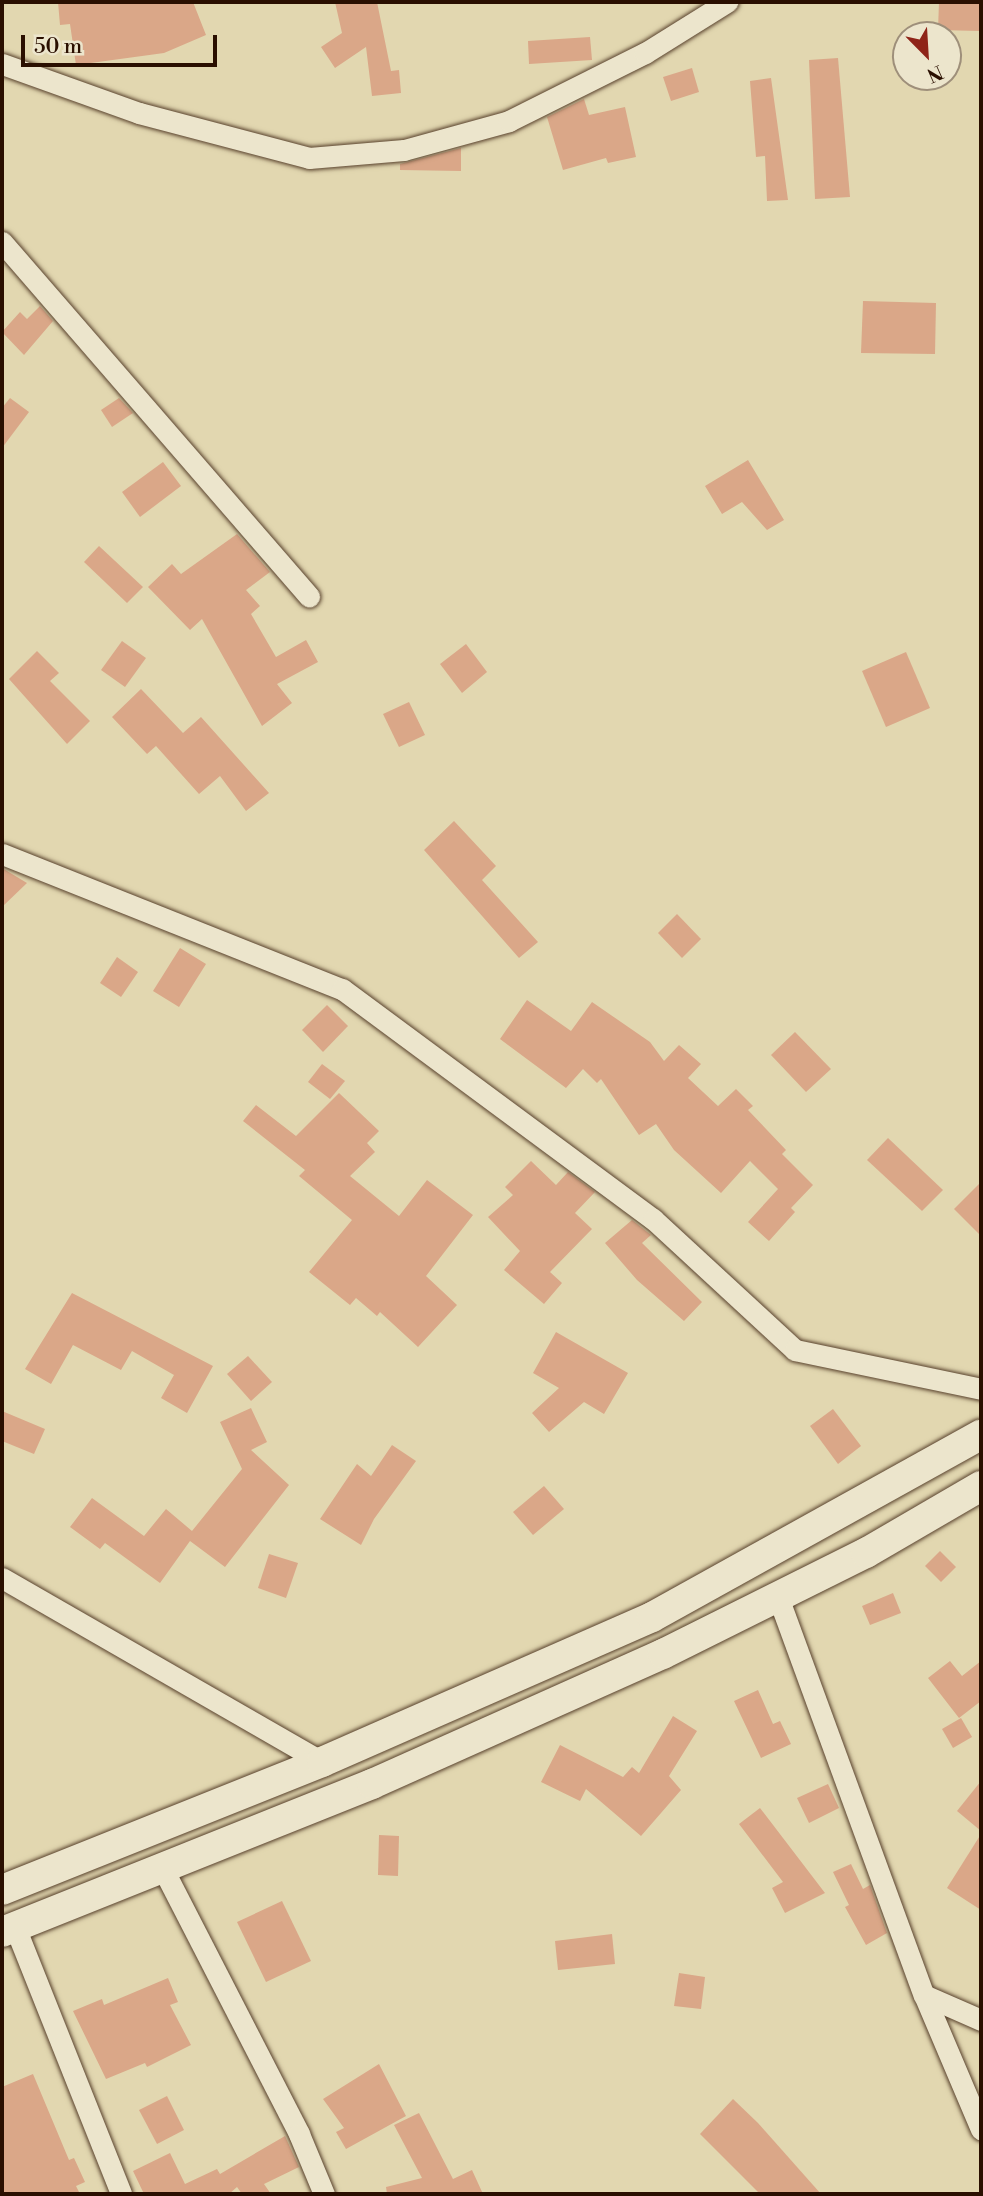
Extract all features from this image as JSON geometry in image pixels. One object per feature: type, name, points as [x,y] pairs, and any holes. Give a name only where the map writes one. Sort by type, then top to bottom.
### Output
[{"type":"main road","points":[[2,1890],[322,1762],[652,1617],[981,1436]]},
{"type":"main road","points":[[8,1930],[372,1784],[663,1654],[866,1553],[981,1486]]},
{"type":"street","points":[[2,64],[139,113],[309,158],[404,150],[509,121],[645,53],[727,2]]},
{"type":"street","points":[[2,242],[309,597]]},
{"type":"street","points":[[2,854],[342,989],[653,1219],[795,1350],[981,1389]]},
{"type":"street","points":[[2,1578],[322,1762]]},
{"type":"street","points":[[778,1597],[924,1995],[981,2129]]},
{"type":"street","points":[[162,1867],[299,2134],[324,2194]]},
{"type":"street","points":[[8,1930],[121,2194]]},
{"type":"street","points":[[924,1995],[981,2020]]},
{"type":"building","points":[[58,2],[193,2],[206,35],[164,53],[76,65],[70,24],[60,25]]},
{"type":"building","points":[[335,2],[377,2],[391,71],[399,70],[401,93],[372,96],[366,47],[335,68],[321,47],[342,33]]},
{"type":"building","points":[[939,2],[981,2],[980,31],[962,31],[962,21],[938,21]]},
{"type":"building","points":[[590,37],[592,60],[529,64],[528,41]]},
{"type":"building","points":[[838,58],[850,197],[815,199],[809,60]]},
{"type":"building","points":[[692,68],[699,92],[671,101],[663,77]]},
{"type":"building","points":[[771,78],[788,200],[767,201],[765,156],[756,157],[750,81]]},
{"type":"building","points":[[584,99],[589,115],[625,107],[636,157],[608,163],[606,158],[563,170],[547,117]]},
{"type":"building","points":[[461,148],[461,171],[400,170],[400,164]]},
{"type":"building","points":[[863,301],[936,303],[935,354],[861,353]]},
{"type":"building","points":[[40,306],[53,321],[24,355],[2,332],[20,312],[27,319]]},
{"type":"building","points":[[10,398],[29,412],[2,448],[2,408]]},
{"type":"building","points":[[119,398],[133,413],[112,427],[101,410]]},
{"type":"building","points":[[748,460],[784,520],[767,530],[742,502],[722,514],[705,486]]},
{"type":"building","points":[[163,462],[181,486],[140,517],[122,492]]},
{"type":"building","points":[[237,534],[270,572],[246,590],[260,606],[251,614],[276,657],[306,640],[318,662],[277,684],[292,703],[262,726],[202,619],[190,630],[148,587],[172,564],[181,574]]},
{"type":"building","points":[[99,546],[143,587],[127,603],[84,562]]},
{"type":"building","points":[[122,641],[146,658],[125,687],[101,670]]},
{"type":"building","points":[[466,644],[487,672],[462,693],[440,664]]},
{"type":"building","points":[[37,651],[59,673],[50,681],[90,721],[67,744],[9,679]]},
{"type":"building","points":[[906,652],[930,708],[886,727],[862,671]]},
{"type":"building","points":[[141,689],[183,733],[201,717],[269,793],[246,811],[220,776],[199,794],[156,746],[147,754],[112,717]]},
{"type":"building","points":[[409,702],[425,735],[399,747],[383,714]]},
{"type":"building","points":[[454,821],[496,866],[482,880],[538,942],[519,958],[424,850]]},
{"type":"building","points":[[2,868],[27,883],[2,907]]},
{"type":"building","points":[[677,914],[701,939],[682,958],[658,933]]},
{"type":"building","points":[[180,948],[206,964],[179,1007],[153,991]]},
{"type":"building","points":[[117,957],[138,972],[121,997],[100,983]]},
{"type":"building","points":[[527,1000],[571,1031],[592,1002],[650,1042],[664,1061],[679,1045],[701,1064],[688,1078],[718,1106],[736,1089],[753,1106],[748,1110],[786,1150],[782,1154],[813,1185],[791,1208],[795,1212],[769,1241],[748,1222],[778,1189],[750,1161],[721,1193],[674,1150],[656,1124],[639,1135],[601,1079],[597,1083],[583,1069],[566,1088],[500,1039]]},
{"type":"building","points":[[327,1005],[348,1026],[323,1052],[302,1030]]},
{"type":"building","points":[[795,1032],[831,1069],[806,1092],[771,1055]]},
{"type":"building","points":[[322,1064],[345,1081],[330,1099],[308,1082]]},
{"type":"building","points":[[339,1093],[379,1131],[367,1143],[375,1152],[350,1176],[399,1216],[427,1180],[473,1215],[426,1276],[457,1305],[418,1347],[380,1312],[377,1316],[356,1298],[350,1305],[309,1272],[352,1220],[299,1176],[305,1170],[243,1121],[256,1105],[296,1136]]},
{"type":"building","points":[[888,1138],[943,1190],[922,1211],[867,1160]]},
{"type":"building","points":[[531,1161],[556,1185],[568,1172],[595,1192],[575,1213],[592,1229],[550,1272],[562,1283],[544,1304],[504,1270],[520,1251],[488,1217],[513,1195],[505,1187]]},
{"type":"building","points":[[981,1182],[981,1236],[954,1209]]},
{"type":"building","points":[[632,1220],[651,1235],[642,1243],[702,1302],[684,1321],[637,1280],[605,1243]]},
{"type":"building","points":[[72,1293],[213,1366],[187,1413],[161,1398],[174,1375],[132,1351],[121,1370],[73,1345],[51,1384],[25,1369]]},
{"type":"building","points":[[556,1332],[628,1373],[604,1414],[584,1402],[549,1432],[532,1413],[559,1388],[533,1373]]},
{"type":"building","points":[[248,1356],[272,1382],[251,1401],[227,1374]]},
{"type":"building","points":[[251,1408],[267,1442],[251,1450],[289,1485],[225,1567],[190,1541],[160,1583],[105,1543],[100,1549],[70,1527],[92,1498],[144,1536],[166,1509],[192,1531],[242,1469],[220,1422]]},
{"type":"building","points":[[833,1409],[861,1446],[838,1464],[810,1426]]},
{"type":"building","points":[[2,1411],[45,1429],[34,1454],[2,1441]]},
{"type":"building","points":[[392,1445],[416,1461],[374,1519],[361,1545],[320,1519],[357,1464],[371,1476]]},
{"type":"building","points":[[544,1486],[564,1509],[533,1535],[513,1512]]},
{"type":"building","points":[[940,1551],[956,1567],[941,1582],[925,1566]]},
{"type":"building","points":[[269,1554],[298,1563],[286,1598],[258,1588]]},
{"type":"building","points":[[893,1593],[901,1613],[870,1625],[862,1606]]},
{"type":"building","points":[[950,1661],[962,1676],[981,1661],[981,1701],[959,1718],[928,1678]]},
{"type":"building","points":[[758,1690],[773,1724],[780,1721],[791,1744],[761,1758],[734,1701]]},
{"type":"building","points":[[673,1716],[697,1731],[669,1776],[681,1790],[641,1836],[586,1789],[580,1801],[541,1782],[560,1745],[623,1777],[632,1767],[639,1773]]},
{"type":"building","points":[[961,1718],[972,1737],[953,1748],[942,1729]]},
{"type":"building","points":[[981,1781],[981,1831],[957,1811]]},
{"type":"building","points":[[828,1784],[839,1808],[809,1823],[797,1798]]},
{"type":"building","points":[[760,1808],[825,1893],[785,1913],[772,1888],[783,1882],[739,1824]]},
{"type":"building","points":[[981,1834],[981,1910],[947,1888]]},
{"type":"building","points":[[379,1835],[399,1836],[398,1876],[378,1875]]},
{"type":"building","points":[[851,1864],[863,1889],[870,1885],[887,1933],[866,1945],[845,1907],[849,1905],[833,1872]]},
{"type":"building","points":[[282,1901],[311,1961],[266,1982],[237,1922]]},
{"type":"building","points":[[612,1934],[615,1964],[558,1970],[555,1941]]},
{"type":"building","points":[[679,1973],[705,1977],[701,2009],[674,2006]]},
{"type":"building","points":[[168,1978],[178,2002],[170,2005],[191,2045],[147,2067],[145,2063],[106,2079],[73,2011],[102,1999],[104,2005]]},
{"type":"building","points":[[379,2064],[406,2116],[346,2149],[336,2132],[344,2128],[323,2099]]},
{"type":"building","points":[[33,2074],[69,2160],[74,2158],[85,2182],[76,2186],[80,2194],[2,2194],[2,2087]]},
{"type":"building","points":[[167,2096],[184,2130],[157,2144],[139,2110]]},
{"type":"building","points":[[733,2099],[821,2194],[760,2194],[700,2134]]},
{"type":"building","points":[[419,2113],[453,2179],[472,2170],[483,2194],[387,2194],[386,2187],[422,2178],[394,2125]]},
{"type":"building","points":[[285,2136],[299,2167],[264,2184],[271,2194],[242,2194],[237,2187],[229,2194],[144,2194],[133,2171],[170,2153],[185,2184],[217,2169],[220,2174]]}]
